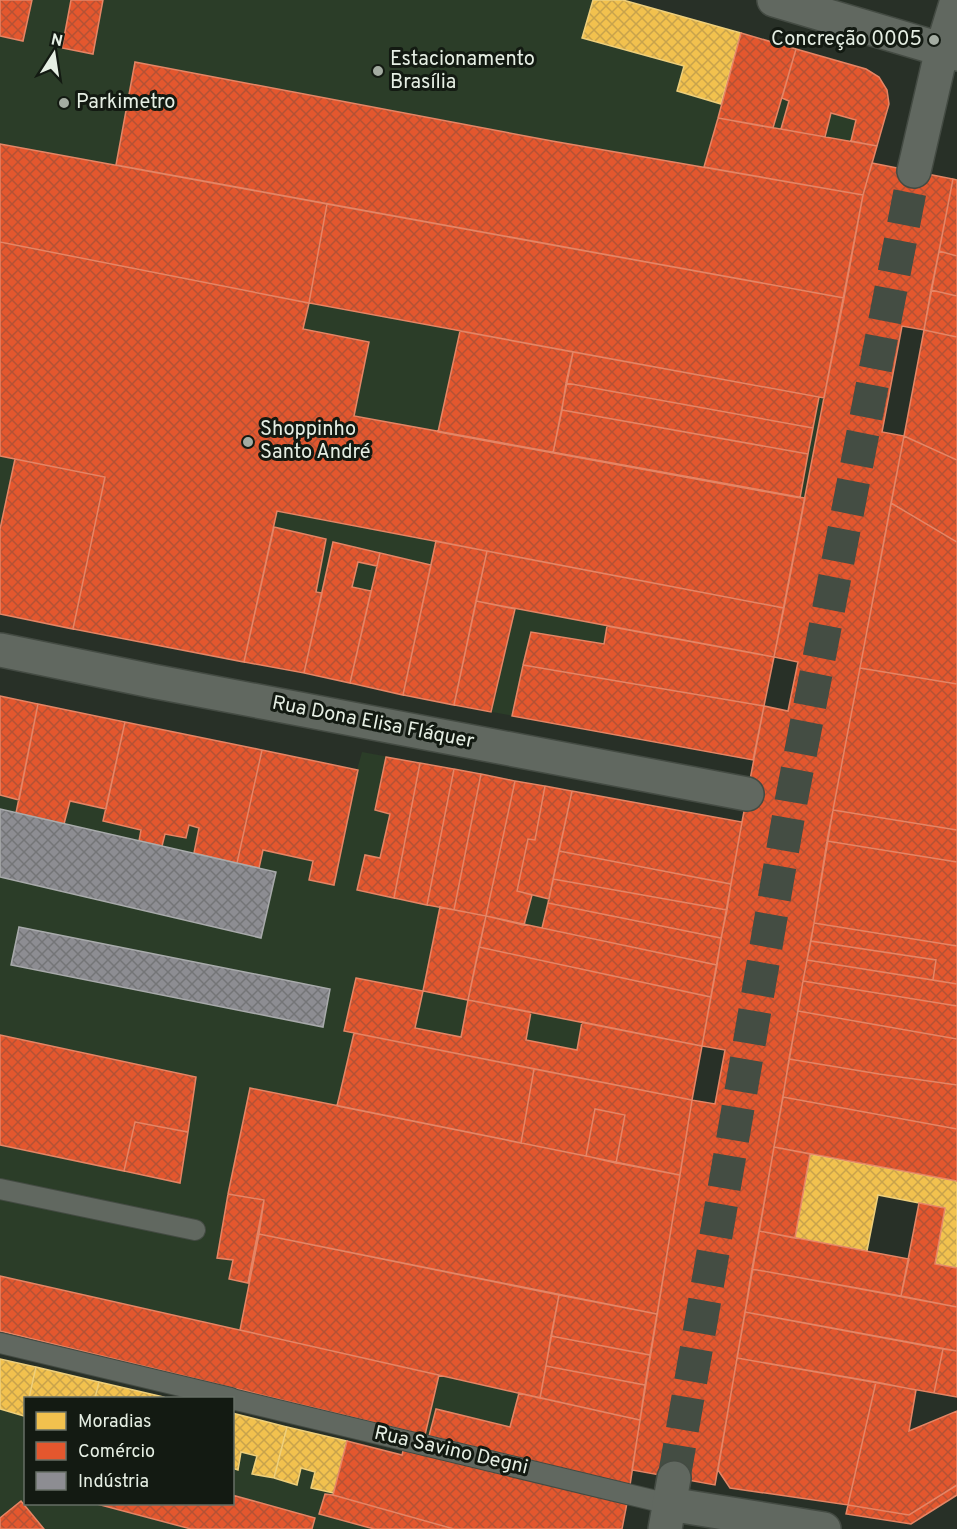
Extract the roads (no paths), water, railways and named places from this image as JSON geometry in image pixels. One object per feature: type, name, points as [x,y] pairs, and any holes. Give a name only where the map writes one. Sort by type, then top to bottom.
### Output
[{"type":"street","points":[[914,171],[950,52],[957,0]]},
{"type":"street","points":[[788,4],[950,52]]},
{"type":"street","name":"Rua Dona Elisa Fláquer","points":[[0,650],[747,794]]},
{"type":"street","points":[[669,1503],[824,1529]]},
{"type":"lane","points":[[0,1189],[195,1230]]},
{"type":"lane","name":"Rua Savino Degni","points":[[0,1343],[224,1397]]},
{"type":"lane","name":"Rua Savino Degni","points":[[234,1399],[669,1503]]},
{"type":"tunnel","points":[[674,1478],[791,802],[914,171]]},
{"type":"place","name":"Concreção 0005","points":[[934,40]]},
{"type":"place","name":"Estacionamento Brasília","points":[[378,71]]},
{"type":"place","name":"Parkimetro","points":[[64,103]]},
{"type":"place","name":"Shoppinho Santo André","points":[[248,442]]}]
